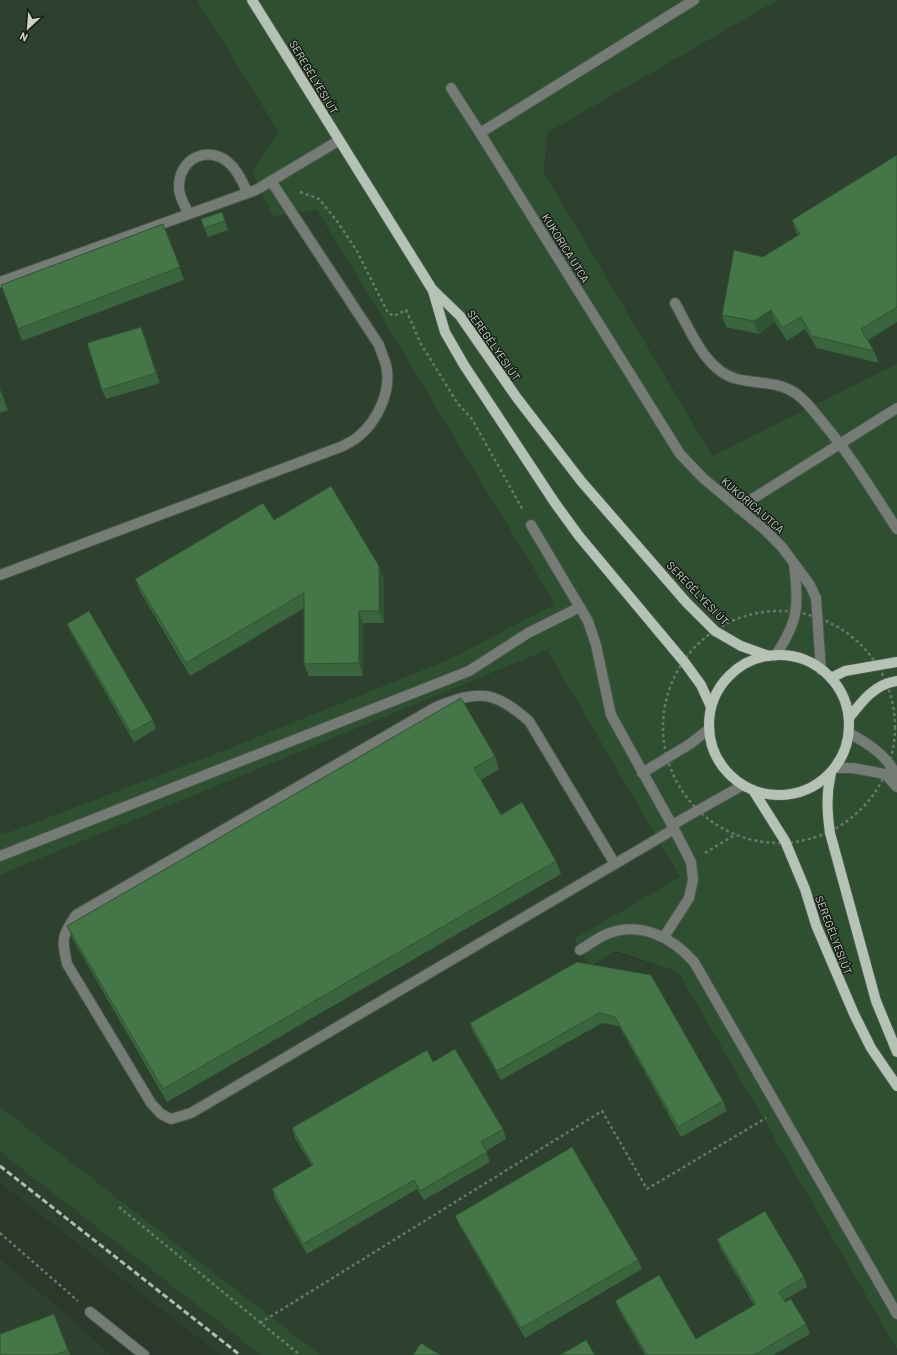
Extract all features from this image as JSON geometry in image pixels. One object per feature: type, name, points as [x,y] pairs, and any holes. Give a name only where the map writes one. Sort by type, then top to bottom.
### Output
[{"type":"main road","name":"SEREGÉLYESI ÚT","points":[[252,0],[295,68],[338,141],[432,289],[460,316],[517,398],[580,481],[686,602],[715,631],[741,646],[772,656],[799,658],[821,670],[831,678],[844,700],[849,718],[849,733],[845,751],[833,770],[827,790],[830,833],[876,1001],[897,1052]]},
{"type":"main road","name":"SEREGÉLYESI ÚT","points":[[432,289],[445,332],[464,365],[579,536],[685,663],[701,685],[711,707]]},
{"type":"main road","name":"SEREGÉLYESI ÚT","points":[[772,656],[747,663],[728,677],[715,696],[711,707],[709,729],[710,740],[719,761],[726,771],[743,786],[770,794],[789,795],[812,787],[833,770]]},
{"type":"main road","points":[[831,678],[845,671],[897,662]]},
{"type":"main road","points":[[849,718],[872,692],[892,682]]},
{"type":"main road","name":"SEREGÉLYESI ÚT","points":[[753,790],[785,841],[805,889],[816,925],[848,1001],[871,1048],[897,1086]]},
{"type":"street","points":[[480,133],[694,0]]},
{"type":"street","name":"KUKORICA UTCA","points":[[451,88],[680,454],[703,478],[765,530],[782,547],[810,585],[816,598],[821,670]]},
{"type":"street","points":[[0,282],[248,193],[338,141]]},
{"type":"street","points":[[189,214],[180,196],[179,180],[186,164],[195,156],[212,154],[226,161],[237,172],[248,193]]},
{"type":"street","points":[[0,575],[343,446],[359,436],[373,420],[379,409],[387,385],[386,366],[379,345],[271,181]]},
{"type":"street","points":[[675,303],[706,356],[720,371],[736,379],[784,387],[797,394],[807,403],[840,443],[897,529]]},
{"type":"street","points":[[738,508],[897,408]]},
{"type":"street","points":[[531,525],[588,621],[596,645],[611,715],[691,862],[693,880],[689,898],[664,937]]},
{"type":"street","name":"KUKORICA UTCA","points":[[772,656],[784,642],[796,611],[797,591],[794,564]]},
{"type":"street","points":[[0,856],[470,671],[528,633],[580,607]]},
{"type":"street","points":[[615,864],[529,721],[510,705],[487,696],[464,696],[436,707],[76,915],[64,931],[63,943],[67,964],[151,1103],[161,1114],[171,1119],[191,1112],[615,864],[698,810],[743,786]]},
{"type":"street","points":[[642,773],[690,744],[709,729]]},
{"type":"street","points":[[849,733],[866,742],[890,762],[897,777]]},
{"type":"street","points":[[833,770],[853,768],[885,774],[897,787]]},
{"type":"street","points":[[580,950],[607,934],[628,929],[648,931],[664,937],[682,948],[694,962],[897,1314]]},
{"type":"street","points":[[90,1312],[144,1355]]},
{"type":"path","points":[[298,192],[319,199],[337,221],[357,251],[388,313],[394,316],[406,310],[421,344],[458,404],[472,419],[531,525]]},
{"type":"path","points":[[765,610],[796,611],[818,616],[850,634],[871,654],[892,682],[892,702],[895,722],[894,742],[890,762],[876,790],[865,804],[841,828],[830,833],[803,840],[759,841],[736,834],[716,824],[698,810],[679,786],[666,759],[662,731],[664,703],[673,677],[715,631],[736,618],[765,610]]},
{"type":"path","points":[[691,862],[736,834]]},
{"type":"path","points":[[260,1323],[602,1111],[647,1189],[764,1120]]},
{"type":"path","points":[[119,1207],[300,1355]]},
{"type":"path","points":[[0,1233],[90,1312]]},
{"type":"shaded area","points":[[0,0],[197,0],[278,131],[252,173],[317,210],[555,604],[450,659],[215,754],[2,835],[0,832]]},
{"type":"shaded area","points":[[197,0],[778,0],[547,133],[544,173],[713,456],[897,364],[897,1349],[678,972],[615,951],[590,966],[574,939],[680,877],[547,650],[0,875],[0,832],[2,835],[215,754],[450,659],[555,604],[317,210],[273,216],[252,173],[278,131]]},
{"type":"shaded area","points":[[778,0],[897,0],[897,364],[714,456],[544,173],[547,133]]},
{"type":"shaded area","points":[[547,650],[680,877],[574,940],[678,972],[897,1349],[897,1355],[320,1355],[0,1107],[0,875]]},
{"type":"shaded area","points":[[0,1107],[320,1355],[261,1355],[0,1152]]},
{"type":"shaded area","points":[[0,1152],[261,1355],[220,1355],[0,1183]]},
{"type":"shaded area","points":[[0,1259],[76,1323],[111,1355],[0,1355]]},
{"type":"building","points":[[897,155],[897,307],[861,329],[874,351],[812,336],[801,317],[782,328],[771,310],[754,321],[722,315],[734,250],[763,257],[800,234],[792,220]]},
{"type":"building","points":[[222,212],[225,221],[204,228],[201,219]]},
{"type":"building","points":[[163,224],[180,267],[18,329],[1,285]]},
{"type":"building","points":[[141,327],[156,373],[102,390],[87,343]]},
{"type":"building","points":[[0,389],[3,397],[0,399]]},
{"type":"building","points":[[331,486],[379,566],[379,611],[359,611],[359,663],[304,664],[304,593],[186,663],[135,579],[263,503],[274,520]]},
{"type":"building","points":[[89,611],[153,720],[131,732],[67,624]]},
{"type":"building","points":[[461,698],[495,756],[474,768],[501,815],[522,802],[556,861],[163,1089],[67,926]]},
{"type":"building","points":[[577,962],[651,975],[723,1101],[678,1127],[615,1017],[599,1013],[497,1071],[470,1023]]},
{"type":"building","points":[[455,1049],[503,1129],[481,1142],[487,1152],[420,1191],[414,1180],[303,1244],[272,1189],[313,1165],[292,1128],[427,1050],[433,1062]]},
{"type":"building","points":[[572,1147],[638,1260],[521,1328],[455,1216]]},
{"type":"building","points":[[765,1211],[804,1277],[779,1292],[785,1302],[791,1299],[806,1324],[754,1355],[647,1355],[615,1301],[659,1275],[696,1339],[756,1304],[717,1239]]},
{"type":"building","points":[[54,1314],[68,1350],[55,1355],[0,1355],[0,1334]]},
{"type":"building","points":[[586,1340],[595,1355],[560,1355]]},
{"type":"building","points":[[421,1343],[440,1355],[413,1355]]},
{"type":"railway","points":[[0,1166],[240,1355]]}]
